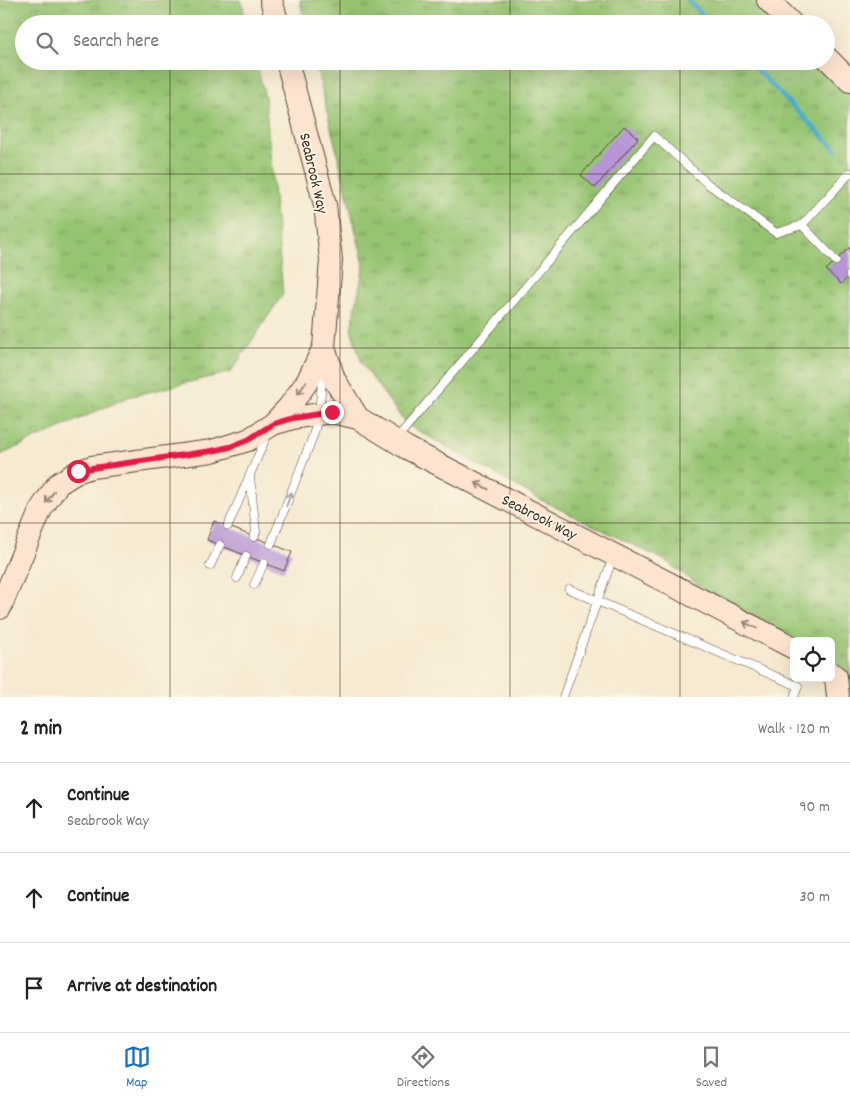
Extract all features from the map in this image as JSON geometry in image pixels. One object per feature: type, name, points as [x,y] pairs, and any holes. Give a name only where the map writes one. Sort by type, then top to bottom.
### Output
[{"type":"street","points":[[271,0],[275,15]]},
{"type":"street","points":[[768,0],[783,15]]},
{"type":"street","points":[[835,66],[850,81]]},
{"type":"street","name":"Seabrook Way","points":[[0,608],[41,509],[58,484],[78,471],[212,451],[248,440],[273,424],[289,407],[307,382],[324,347],[331,260],[325,205],[290,70]]},
{"type":"street","name":"Seabrook Way","points":[[324,347],[334,380],[358,418],[395,441],[790,646]]},
{"type":"street","points":[[273,424],[293,418],[332,412],[358,418]]},
{"type":"street","points":[[835,676],[838,697]]},
{"type":"lane","points":[[395,441],[654,136],[708,184],[776,233],[802,226],[850,173]]},
{"type":"lane","points":[[802,226],[836,261]]},
{"type":"lane","points":[[271,544],[313,436],[319,413],[324,347]]},
{"type":"lane","points":[[228,526],[273,424]]},
{"type":"lane","points":[[250,474],[256,532],[254,537]]},
{"type":"lane","points":[[210,566],[220,545]]},
{"type":"lane","points":[[563,697],[614,555]]},
{"type":"lane","points":[[236,578],[246,556]]},
{"type":"lane","points":[[254,585],[264,563]]},
{"type":"lane","points":[[569,589],[798,686],[794,697]]},
{"type":"green space","points":[[0,0],[241,0],[245,15],[15,15],[15,70],[258,70],[265,97],[283,294],[231,372],[128,397],[0,455]]},
{"type":"green space","points":[[300,0],[760,0],[775,15],[303,15]]},
{"type":"green space","points":[[317,70],[832,70],[850,88],[850,697],[829,682],[835,682],[835,637],[790,637],[790,653],[664,560],[545,502],[406,424],[362,364],[351,329],[364,265]]},
{"type":"building","points":[[624,126],[638,138],[595,188],[581,175]]},
{"type":"building","points":[[850,247],[850,275],[841,284],[826,270]]},
{"type":"building","points":[[214,521],[292,552],[284,571],[207,540]]},
{"type":"waterway","points":[[688,0],[702,15]]},
{"type":"waterway","points":[[757,70],[836,150]]},
{"type":"route","points":[[78,471],[230,447],[248,440],[273,424],[293,418],[332,412]]}]
